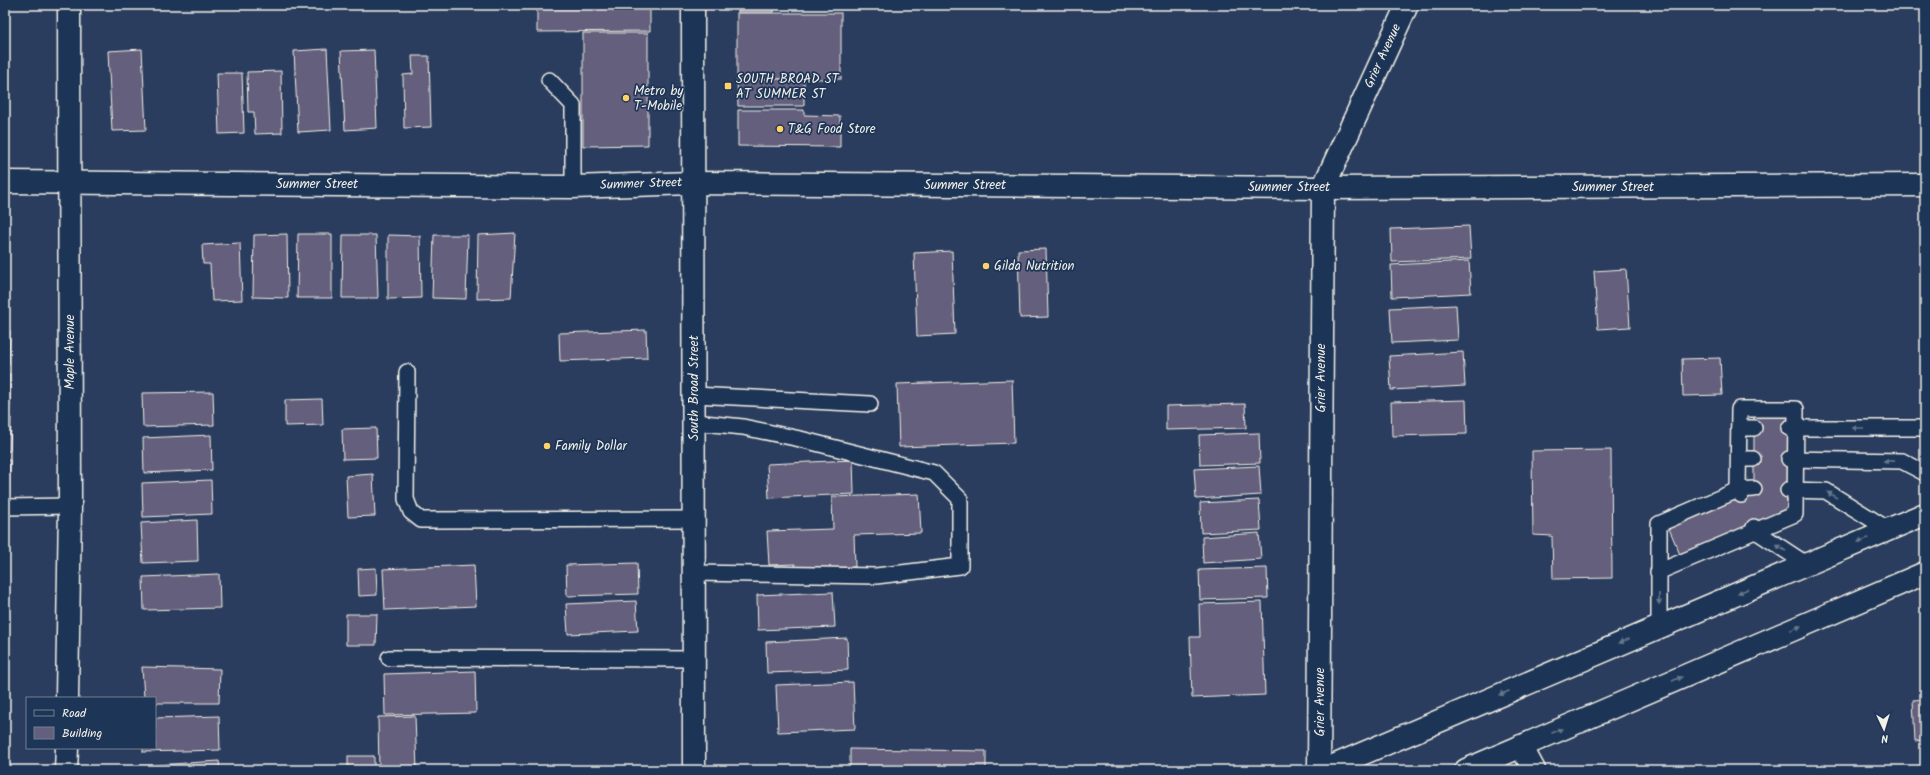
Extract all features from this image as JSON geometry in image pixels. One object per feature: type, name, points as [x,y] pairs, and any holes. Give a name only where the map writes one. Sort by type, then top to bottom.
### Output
[{"type":"main road","name":"Maple Avenue","points":[[67,697],[70,506],[69,5]]},
{"type":"main road","name":"South Broad Street","points":[[693,5],[692,183],[694,395],[694,770]]},
{"type":"main road","name":"Grier Avenue","points":[[1319,770],[1322,188],[1407,5]]},
{"type":"main road","name":"Summer Street","points":[[5,182],[573,187],[692,183],[1322,188],[1925,185]]},
{"type":"main road","points":[[1324,770],[1659,626],[1925,514]]},
{"type":"main road","points":[[1466,770],[1925,573]]},
{"type":"main road","points":[[1522,746],[1534,770]]},
{"type":"main road","points":[[66,770],[67,749]]},
{"type":"lane","points":[[549,80],[573,105],[573,187]]},
{"type":"lane","points":[[408,372],[406,499],[411,512],[421,520],[694,519]]},
{"type":"lane","points":[[694,395],[870,404]]},
{"type":"lane","points":[[1658,572],[1755,529],[1795,514],[1792,490],[1792,428],[1796,409],[1739,409],[1739,428],[1746,459],[1744,491],[1659,524],[1658,572],[1659,626]]},
{"type":"lane","points":[[694,422],[758,430],[934,473],[960,499],[960,566],[876,576],[694,573]]},
{"type":"lane","points":[[1739,428],[1754,428]]},
{"type":"lane","points":[[1792,428],[1925,428]]},
{"type":"lane","points":[[1792,460],[1902,461],[1925,473]]},
{"type":"lane","points":[[1792,490],[1826,491],[1889,530]]},
{"type":"lane","points":[[5,507],[70,506]]},
{"type":"lane","points":[[1755,529],[1806,564]]},
{"type":"lane","points":[[388,658],[694,659]]},
{"type":"building","points":[[548,5],[650,5],[650,31],[537,32],[537,8],[548,8]]},
{"type":"building","points":[[738,5],[774,5],[774,12],[738,12]]},
{"type":"building","points":[[737,13],[841,13],[841,79],[737,79]]},
{"type":"building","points":[[583,33],[648,33],[648,145],[583,146]]},
{"type":"building","points":[[142,49],[146,130],[112,131],[108,51]]},
{"type":"building","points":[[327,49],[331,130],[298,132],[294,51]]},
{"type":"building","points":[[374,50],[377,128],[345,130],[341,51]]},
{"type":"building","points":[[412,56],[429,56],[431,127],[404,128],[403,75],[413,74]]},
{"type":"building","points":[[281,71],[282,133],[255,134],[254,112],[248,112],[247,72]]},
{"type":"building","points":[[217,73],[242,73],[244,133],[219,134]]},
{"type":"building","points":[[737,79],[804,79],[804,106],[738,106]]},
{"type":"building","points":[[738,110],[804,110],[804,115],[840,116],[840,147],[738,146]]},
{"type":"building","points":[[1469,226],[1471,259],[1392,262],[1391,229]]},
{"type":"building","points":[[515,233],[511,298],[477,299],[478,235]]},
{"type":"building","points":[[287,234],[288,298],[253,297],[254,235]]},
{"type":"building","points":[[298,234],[332,234],[332,298],[297,298]]},
{"type":"building","points":[[343,235],[376,235],[378,298],[342,298]]},
{"type":"building","points":[[388,235],[420,236],[421,298],[388,299]]},
{"type":"building","points":[[434,235],[468,235],[466,299],[432,298]]},
{"type":"building","points":[[240,243],[242,300],[212,301],[210,264],[203,264],[202,245]]},
{"type":"building","points":[[1046,249],[1048,317],[1020,318],[1018,250]]},
{"type":"building","points":[[952,251],[955,334],[917,336],[914,253]]},
{"type":"building","points":[[1469,261],[1471,293],[1392,297],[1391,265]]},
{"type":"building","points":[[1626,269],[1630,327],[1598,329],[1594,271]]},
{"type":"building","points":[[1456,305],[1458,340],[1392,343],[1390,308]]},
{"type":"building","points":[[646,330],[647,358],[560,361],[559,333]]},
{"type":"building","points":[[5,331],[10,331],[9,364],[5,364]]},
{"type":"building","points":[[1463,352],[1465,386],[1391,390],[1389,356]]},
{"type":"building","points":[[1720,358],[1722,395],[1683,396],[1682,359]]},
{"type":"building","points":[[5,374],[10,374],[10,407],[5,407]]},
{"type":"building","points":[[1012,380],[1014,443],[899,447],[897,384]]},
{"type":"building","points":[[213,392],[214,425],[143,427],[142,393]]},
{"type":"building","points":[[322,399],[323,425],[285,426],[285,400]]},
{"type":"building","points":[[1466,400],[1467,434],[1392,436],[1391,402]]},
{"type":"building","points":[[1245,404],[1246,428],[1166,430],[1166,406]]},
{"type":"building","points":[[1789,412],[1789,511],[1681,557],[1668,526],[1754,488],[1754,413]]},
{"type":"building","points":[[5,418],[11,418],[10,451],[5,451]]},
{"type":"building","points":[[376,428],[377,458],[343,459],[342,429]]},
{"type":"building","points":[[1259,433],[1260,463],[1200,465],[1199,435]]},
{"type":"building","points":[[211,435],[212,470],[144,473],[143,438]]},
{"type":"building","points":[[1611,450],[1612,578],[1553,579],[1552,536],[1533,535],[1532,451]]},
{"type":"building","points":[[5,460],[10,460],[9,495],[5,496]]},
{"type":"building","points":[[853,460],[854,494],[769,498],[767,464]]},
{"type":"building","points":[[1259,466],[1261,495],[1196,499],[1194,469]]},
{"type":"building","points":[[373,474],[375,516],[348,517],[346,476]]},
{"type":"building","points":[[211,480],[212,514],[143,517],[142,483]]},
{"type":"building","points":[[919,494],[921,533],[854,535],[855,567],[795,569],[795,564],[769,565],[767,531],[833,529],[832,497]]},
{"type":"building","points":[[1259,500],[1261,530],[1201,533],[1200,503]]},
{"type":"building","points":[[197,520],[198,561],[143,563],[141,523]]},
{"type":"building","points":[[1259,533],[1261,559],[1203,563],[1202,537]]},
{"type":"building","points":[[637,563],[638,594],[567,596],[566,565]]},
{"type":"building","points":[[474,565],[476,606],[385,610],[383,569]]},
{"type":"building","points":[[376,568],[377,595],[359,596],[358,569]]},
{"type":"building","points":[[1267,568],[1268,598],[1200,600],[1199,570]]},
{"type":"building","points":[[219,574],[220,608],[144,610],[143,577]]},
{"type":"building","points":[[833,592],[835,627],[758,630],[757,595]]},
{"type":"building","points":[[636,601],[638,631],[568,634],[566,604]]},
{"type":"building","points":[[1262,602],[1265,695],[1192,698],[1190,637],[1200,637],[1199,604]]},
{"type":"building","points":[[346,614],[377,614],[376,645],[346,645]]},
{"type":"building","points":[[847,638],[848,670],[767,673],[766,642]]},
{"type":"building","points":[[142,667],[220,669],[219,703],[156,703],[156,697],[144,697]]},
{"type":"building","points":[[475,671],[476,713],[385,715],[384,674]]},
{"type":"building","points":[[853,682],[855,729],[778,732],[776,685]]},
{"type":"building","points":[[1925,699],[1925,740],[1915,741],[1913,700]]},
{"type":"building","points":[[219,716],[220,750],[143,752],[143,749],[156,749],[156,718]]},
{"type":"building","points":[[415,716],[417,770],[379,770],[378,717]]},
{"type":"building","points":[[850,749],[986,751],[986,770],[850,770]]},
{"type":"building","points":[[348,756],[374,756],[374,770],[348,770]]},
{"type":"building","points":[[219,761],[220,770],[140,770],[140,766]]},
{"type":"place","name":"SOUTH BROAD ST AT SUMMER ST","points":[[728,86]]},
{"type":"place","name":"Metro by T-Mobile","points":[[626,98]]},
{"type":"place","name":"T&G Food Store","points":[[780,129]]},
{"type":"place","name":"Gilda Nutrition","points":[[986,266]]},
{"type":"place","name":"Family Dollar","points":[[547,446]]}]
